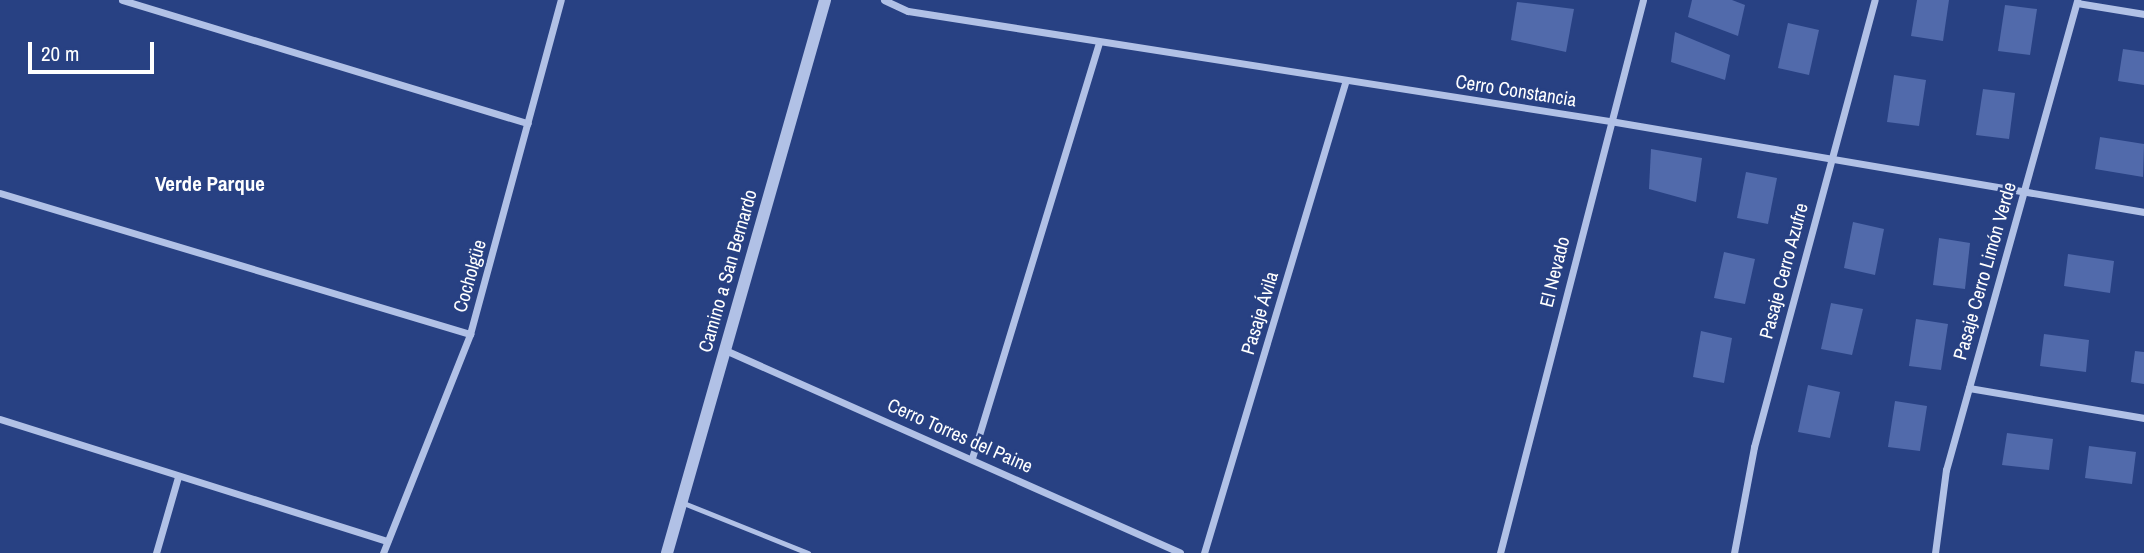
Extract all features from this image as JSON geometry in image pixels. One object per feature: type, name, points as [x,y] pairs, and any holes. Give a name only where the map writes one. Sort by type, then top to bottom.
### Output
[{"type":"street","points":[[122,0],[528,123]]},
{"type":"street","name":"Cocholgüe","points":[[383,553],[470,334],[561,0]]},
{"type":"street","name":"Camino a San Bernardo","points":[[667,553],[825,0]]},
{"type":"street","name":"Cerro Constancia","points":[[884,0],[908,11],[1610,121],[2144,212]]},
{"type":"street","name":"El Nevado","points":[[1500,553],[1643,0]]},
{"type":"street","name":"Pasaje Cerro Azufre","points":[[1734,553],[1754,447],[1875,0]]},
{"type":"street","points":[[2077,1],[2144,14]]},
{"type":"street","name":"Pasaje Cerro Limón Verde","points":[[1935,553],[1946,470],[2077,1]]},
{"type":"street","points":[[972,458],[1099,42]]},
{"type":"street","name":"Pasaje Ávila","points":[[1204,553],[1346,81]]},
{"type":"street","points":[[0,193],[470,334]]},
{"type":"street","name":"Cerro Torres del Paine","points":[[725,350],[1180,553]]},
{"type":"street","points":[[1969,388],[2144,418]]},
{"type":"street","points":[[0,419],[387,541]]},
{"type":"street","points":[[156,553],[178,477]]},
{"type":"lane","points":[[681,502],[808,553]]},
{"type":"building","points":[[1692,0],[1732,0],[1745,5],[1738,36],[1688,17]]},
{"type":"building","points":[[1917,0],[1949,0],[1943,41],[1911,36]]},
{"type":"building","points":[[1517,2],[1574,9],[1566,52],[1511,40]]},
{"type":"building","points":[[2005,5],[2037,9],[2030,55],[1998,51]]},
{"type":"building","points":[[1788,23],[1819,30],[1809,75],[1778,68]]},
{"type":"building","points":[[1675,32],[1730,55],[1725,80],[1671,62]]},
{"type":"building","points":[[2123,49],[2144,52],[2144,85],[2118,81]]},
{"type":"building","points":[[1894,75],[1926,80],[1919,126],[1887,122]]},
{"type":"building","points":[[1983,89],[2015,93],[2009,139],[1976,135]]},
{"type":"building","points":[[2100,137],[2144,144],[2143,177],[2095,169]]},
{"type":"building","points":[[1651,149],[1702,158],[1696,202],[1649,189]]},
{"type":"building","points":[[1746,172],[1777,178],[1768,224],[1737,218]]},
{"type":"building","points":[[1853,222],[1884,229],[1875,275],[1844,268]]},
{"type":"building","points":[[1939,238],[1970,243],[1965,289],[1933,285]]},
{"type":"building","points":[[1724,252],[1755,259],[1745,304],[1714,298]]},
{"type":"building","points":[[2068,254],[2114,261],[2110,293],[2064,286]]},
{"type":"building","points":[[1831,303],[1863,309],[1852,355],[1821,349]]},
{"type":"building","points":[[1916,319],[1948,324],[1941,370],[1909,366]]},
{"type":"building","points":[[1701,331],[1732,338],[1724,383],[1693,377]]},
{"type":"building","points":[[2044,334],[2089,340],[2086,372],[2040,366]]},
{"type":"building","points":[[2135,351],[2144,352],[2144,384],[2131,382]]},
{"type":"building","points":[[1808,385],[1840,392],[1830,438],[1798,432]]},
{"type":"building","points":[[1895,401],[1927,406],[1920,451],[1888,447]]},
{"type":"building","points":[[2007,433],[2053,439],[2049,470],[2002,465]]},
{"type":"building","points":[[2089,446],[2136,452],[2132,484],[2085,478]]},
{"type":"district","name":"Verde Parque","points":[[210,184]]}]
